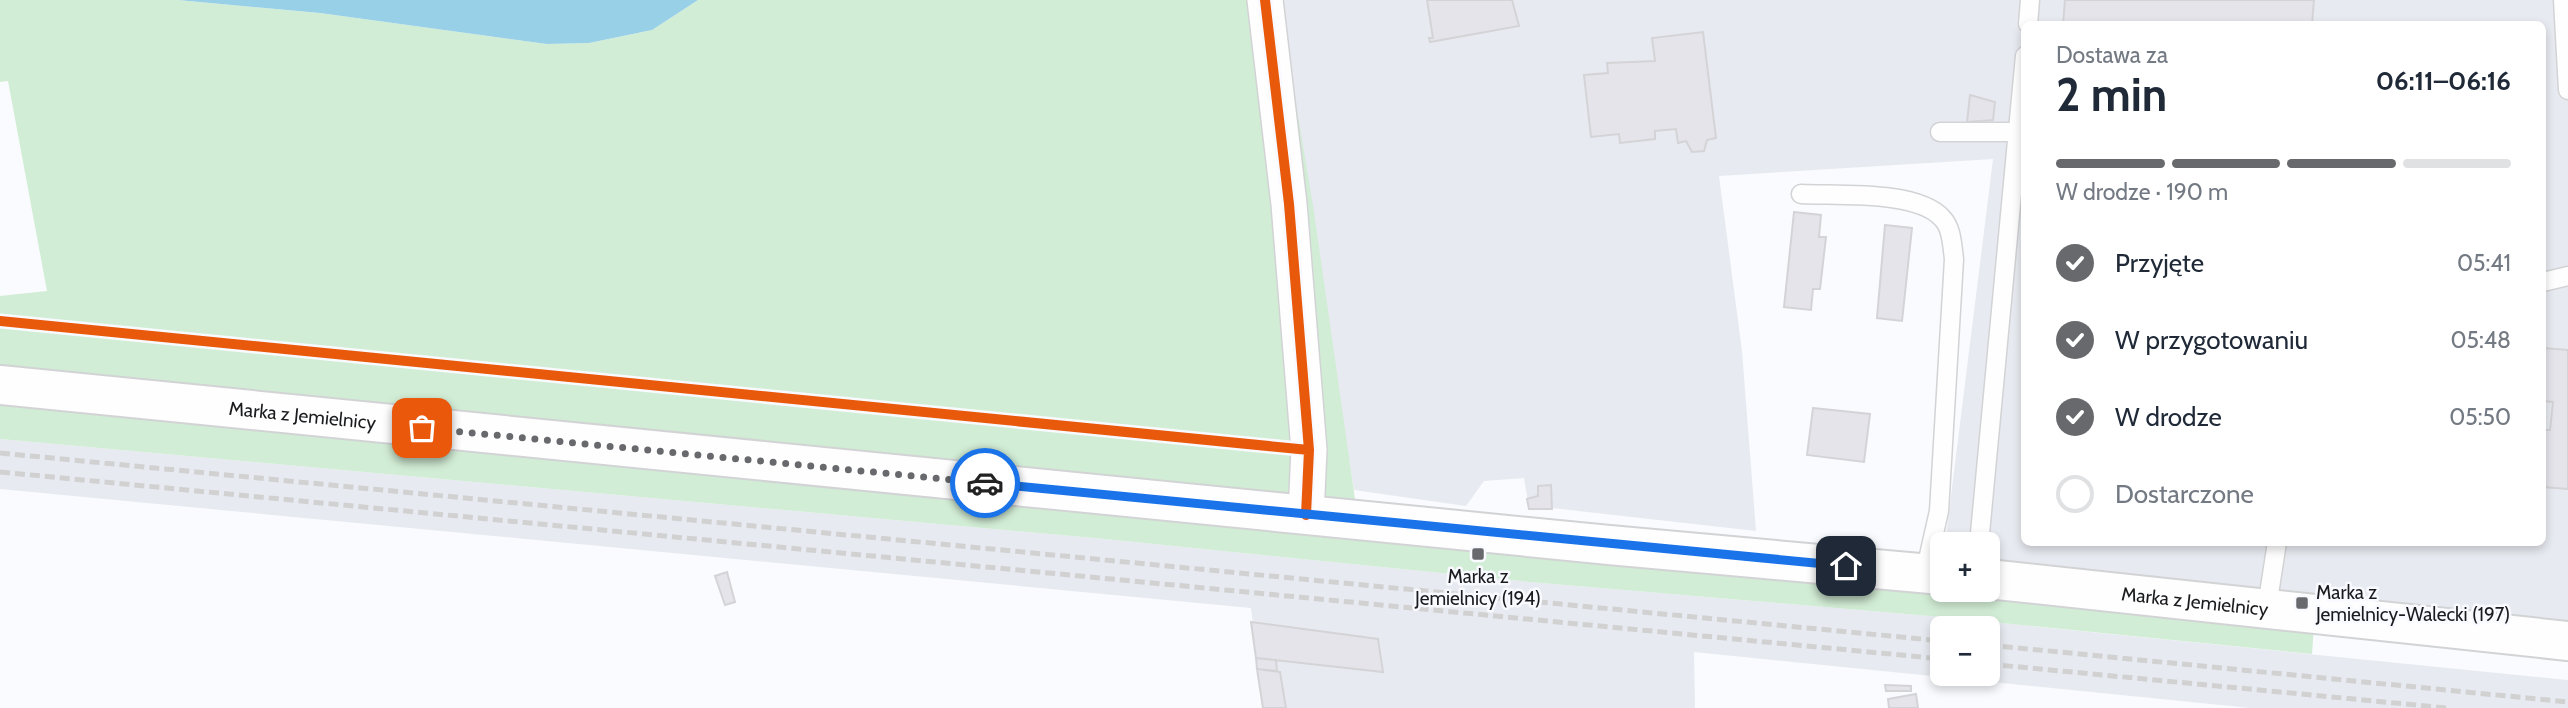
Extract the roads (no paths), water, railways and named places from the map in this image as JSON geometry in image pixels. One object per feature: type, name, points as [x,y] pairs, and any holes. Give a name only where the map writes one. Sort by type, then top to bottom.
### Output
[{"type":"main road","name":"Marka z Jemielnicy","points":[[0,385],[1306,515],[1930,574]]},
{"type":"main road","name":"Marka z Jemielnicy","points":[[2000,580],[2568,641]]},
{"type":"street","points":[[1265,0],[1289,204],[1307,422],[1306,515]]},
{"type":"lane","points":[[2028,21],[2030,0]]},
{"type":"lane","points":[[2563,0],[2568,90]]},
{"type":"lane","points":[[1980,532],[2021,99]]},
{"type":"lane","points":[[1940,132],[2018,132]]},
{"type":"lane","points":[[1801,194],[1902,199],[1929,208],[1942,218],[1949,229],[1954,259],[1937,532]]},
{"type":"lane","points":[[2546,281],[2568,276]]},
{"type":"lane","points":[[2267,607],[2276,546]]},
{"type":"water","points":[[178,0],[698,0],[652,30],[589,43],[547,44],[320,13]]},
{"type":"railway","points":[[0,453],[1930,640]]},
{"type":"railway","points":[[0,472],[1930,658]]},
{"type":"railway","points":[[2000,646],[2568,702]]},
{"type":"railway","points":[[2000,665],[2447,708]]},
{"type":"place","name":"Marka z Jemielnicy (194)","points":[[1478,554]]},
{"type":"place","name":"Marka z Jemielnicy-Walecki (197)","points":[[2302,603]]}]
